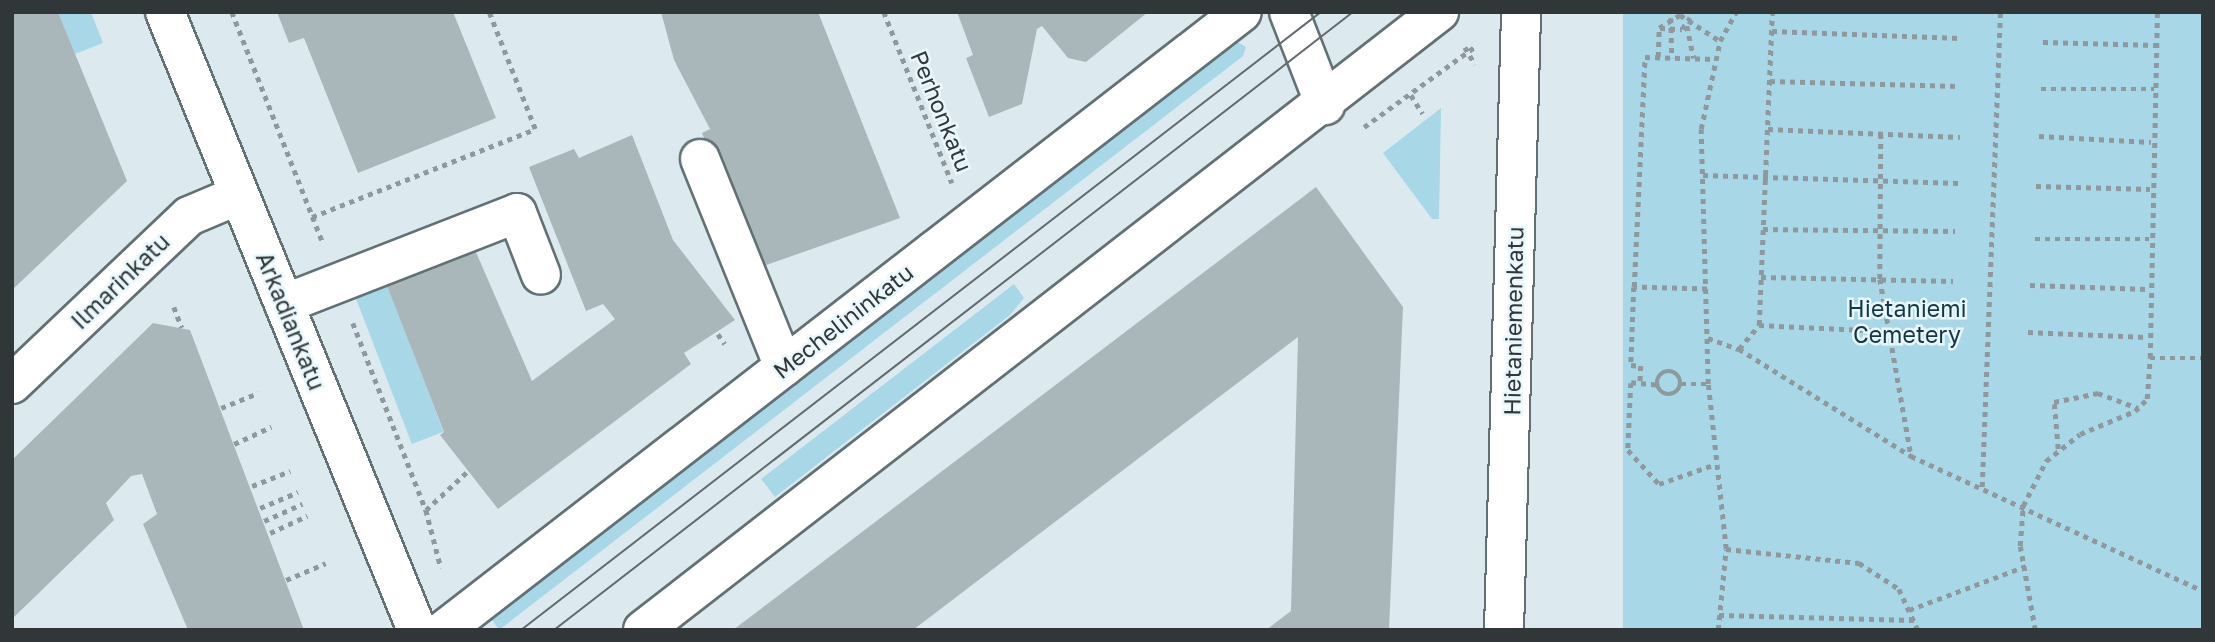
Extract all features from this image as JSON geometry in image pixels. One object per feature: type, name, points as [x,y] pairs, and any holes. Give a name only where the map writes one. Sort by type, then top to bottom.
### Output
[{"type":"main road","name":"Arkadiankatu","points":[[165,12],[417,630]]},
{"type":"main road","name":"Mechelininkatu","points":[[444,630],[1242,12]]},
{"type":"main road","points":[[1289,12],[1325,105]]},
{"type":"main road","points":[[643,630],[1325,105],[1439,12]]},
{"type":"main road","name":"Hietaniemenkatu","points":[[1504,630],[1521,12]]},
{"type":"main road","points":[[700,159],[784,367]]},
{"type":"main road","name":"Ilmarinkatu","points":[[12,384],[189,216],[239,195]]},
{"type":"main road","points":[[284,304],[517,213],[541,275]]},
{"type":"path","points":[[312,217],[535,129],[489,12]]},
{"type":"path","name":"Perhonkatu","points":[[884,12],[968,223]]},
{"type":"path","points":[[1718,630],[1726,549],[1707,384],[1702,129],[1720,41],[1736,12]]},
{"type":"path","points":[[1739,349],[1759,325],[1772,12]]},
{"type":"path","points":[[1982,487],[2000,12]]},
{"type":"path","points":[[2035,630],[2025,566],[2022,506],[2059,449],[2138,408],[2147,399],[2150,359],[2147,289],[2157,12]]},
{"type":"path","points":[[1658,57],[1659,28],[1671,18],[1690,17],[1720,41]]},
{"type":"path","points":[[1690,17],[1687,26],[1694,58]]},
{"type":"path","points":[[1671,18],[1672,58]]},
{"type":"path","points":[[1659,28],[1672,30],[1687,26]]},
{"type":"path","points":[[1772,31],[1960,38]]},
{"type":"path","points":[[2043,42],[2156,45]]},
{"type":"path","points":[[1640,383],[1642,366],[1631,365],[1645,57],[1715,59]]},
{"type":"path","points":[[1770,81],[1958,86]]},
{"type":"path","points":[[2041,89],[2154,89]]},
{"type":"path","points":[[1768,129],[1960,137]]},
{"type":"path","points":[[1881,134],[1877,230],[1880,279],[1911,456]]},
{"type":"path","points":[[2039,136],[2151,142]]},
{"type":"path","points":[[1703,176],[1959,183]]},
{"type":"path","points":[[2036,186],[2150,189]]},
{"type":"path","points":[[1763,229],[1955,231]]},
{"type":"path","points":[[2035,239],[2149,239]]},
{"type":"path","points":[[1761,277],[1953,281]]},
{"type":"path","points":[[2030,285],[2147,289]]},
{"type":"path","points":[[1634,287],[1707,289]]},
{"type":"path","points":[[174,307],[183,328]]},
{"type":"path","points":[[1759,325],[1952,334]]},
{"type":"path","points":[[2028,332],[2147,337]]},
{"type":"path","points":[[1708,338],[1739,349],[1911,456],[2203,591]]},
{"type":"path","points":[[2150,359],[2203,358]]},
{"type":"path","points":[[1656,385],[1668,371],[1681,384]]},
{"type":"path","points":[[1707,384],[1681,384],[1669,396],[1656,385],[1631,383],[1628,450],[1651,480],[1671,483],[1691,468],[1716,464]]},
{"type":"path","points":[[222,408],[258,393]]},
{"type":"path","points":[[2059,449],[2052,414],[2054,402],[2064,397],[2098,393],[2138,408]]},
{"type":"path","points":[[234,444],[271,427]]},
{"type":"path","points":[[426,510],[469,470]]},
{"type":"path","points":[[252,486],[290,471]]},
{"type":"path","points":[[260,508],[298,492]]},
{"type":"path","points":[[264,521],[302,503]]},
{"type":"path","points":[[270,533],[307,516]]},
{"type":"path","points":[[1726,549],[1859,564],[1899,589],[1918,630]]},
{"type":"path","points":[[286,580],[326,563]]},
{"type":"path","points":[[1909,610],[2025,566]]},
{"type":"path","points":[[1719,615],[1914,620]]},
{"type":"green space","points":[[58,12],[91,12],[103,43],[75,54]]},
{"type":"green space","name":"Hietaniemi Cemetery","points":[[1623,12],[2203,12],[2203,630],[1623,630]]},
{"type":"green space","points":[[1236,41],[1246,47],[1243,56],[499,630],[490,617]]},
{"type":"green space","points":[[1441,108],[1439,219],[1432,219],[1383,153]]},
{"type":"green space","points":[[383,274],[444,432],[412,444],[351,286]]},
{"type":"green space","points":[[1014,284],[1024,298],[1010,315],[775,497],[761,479]]},
{"type":"building","points":[[12,12],[58,12],[127,181],[12,290]]},
{"type":"building","points":[[277,12],[453,12],[496,118],[358,173],[304,38],[289,43]]},
{"type":"building","points":[[661,12],[818,12],[900,218],[755,269],[702,133],[710,129],[674,60]]},
{"type":"building","points":[[957,12],[1148,12],[1086,62],[1068,58],[1042,26],[1037,29],[1022,104],[989,117],[966,58],[973,55]]},
{"type":"building","points":[[632,135],[673,240],[735,320],[684,353],[691,364],[498,509],[440,435],[444,432],[384,278],[472,243],[532,381],[615,319],[603,304],[586,311],[529,167],[574,149],[579,158]]},
{"type":"building","points":[[1316,187],[1403,307],[1389,630],[1266,630],[1291,611],[1298,337],[913,630],[733,630]]},
{"type":"building","points":[[153,323],[190,330],[304,630],[188,630],[143,524],[157,514],[142,474],[131,476],[106,503],[114,520],[12,619],[12,460]]},
{"type":"tram line","points":[[521,630],[1321,12]]},
{"type":"tram line","points":[[554,630],[1353,12]]}]
